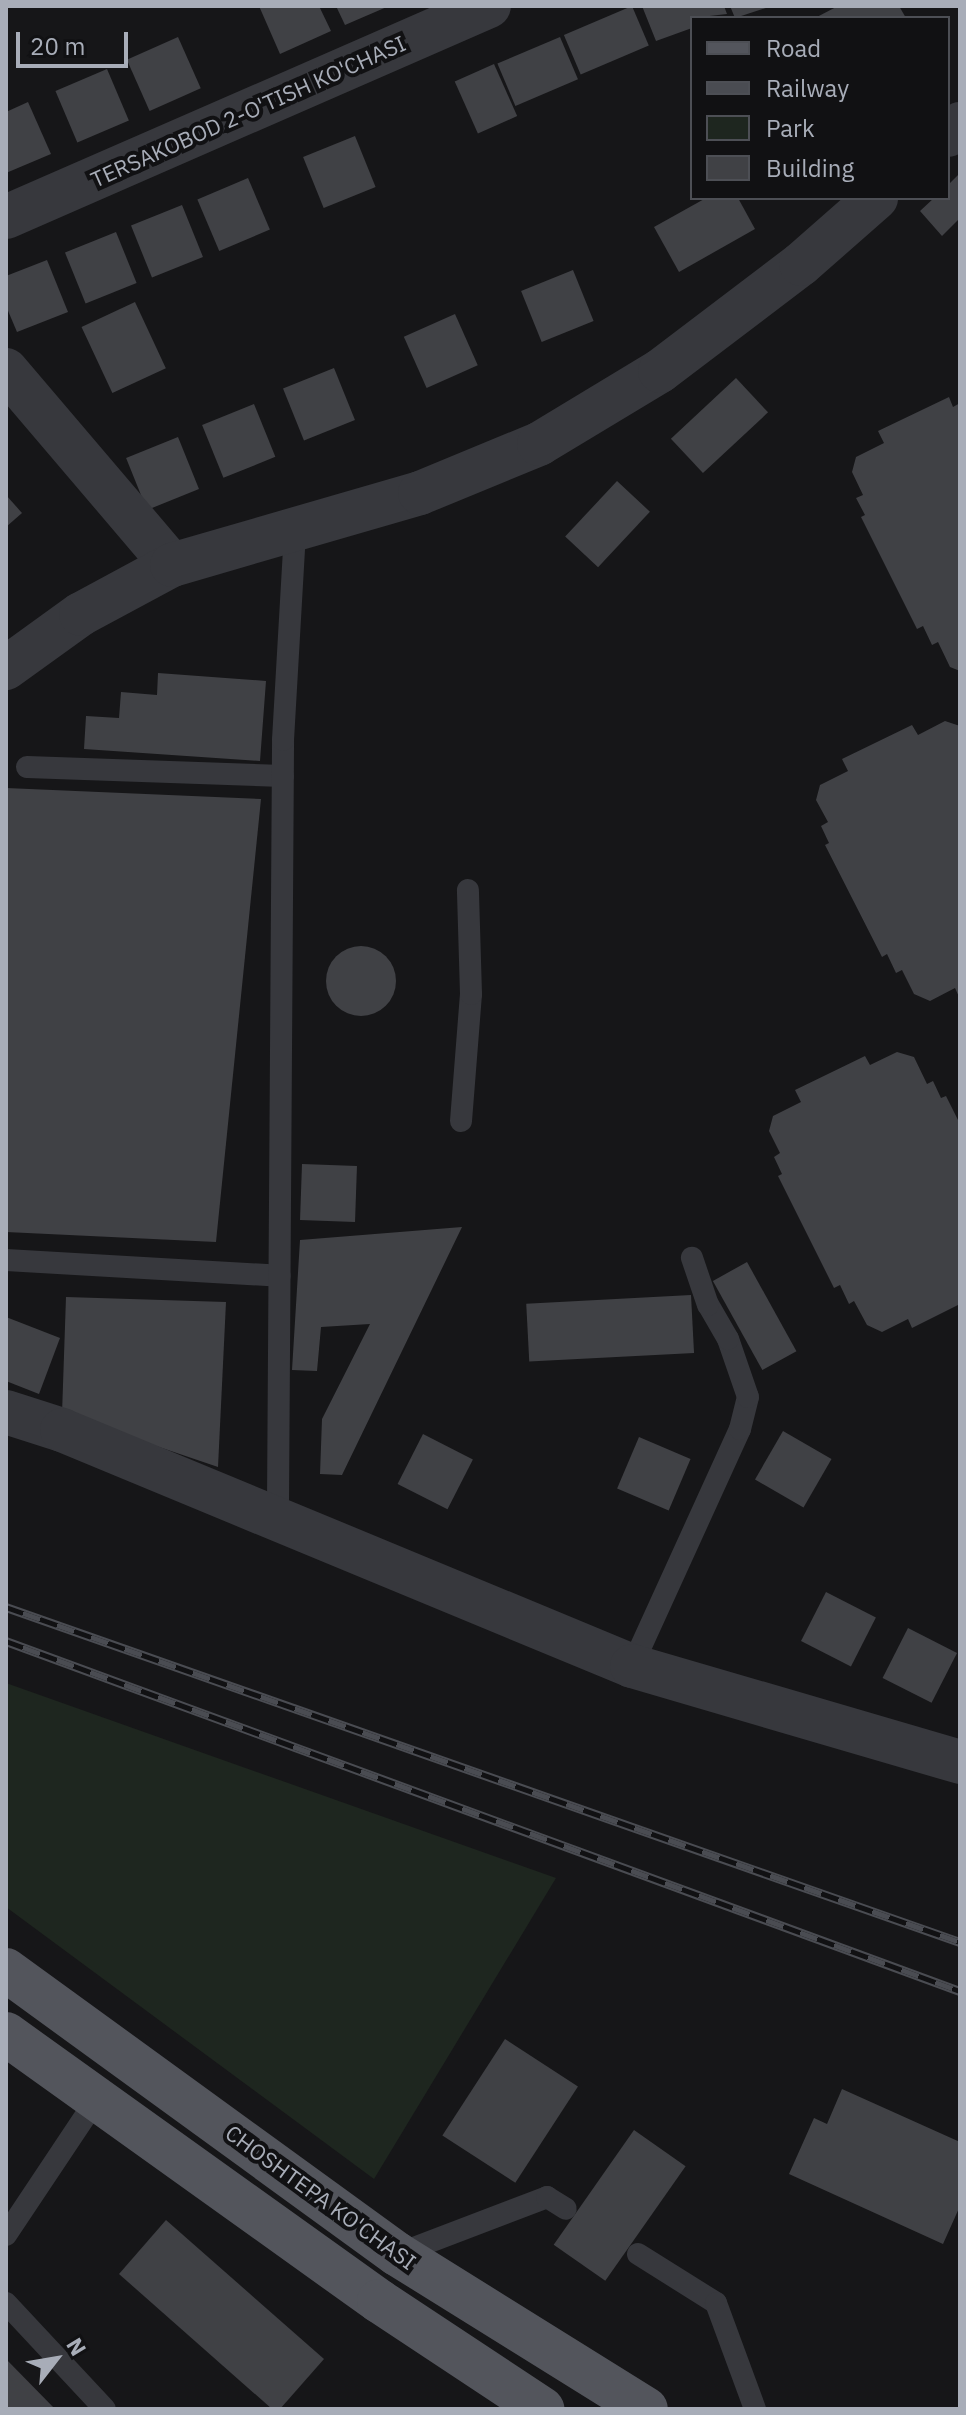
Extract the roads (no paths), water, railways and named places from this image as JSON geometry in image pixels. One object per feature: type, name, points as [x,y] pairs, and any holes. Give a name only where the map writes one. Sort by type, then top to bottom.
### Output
[{"type":"main road","name":"CHOSHTEPA KO'CHASI","points":[[6,1970],[397,2254],[646,2409]]},
{"type":"main road","points":[[6,2034],[379,2301],[542,2409]]},
{"type":"street","name":"TERSAKOBOD 2-O'TISH KO'CHASI","points":[[6,217],[489,6]]},
{"type":"street","points":[[6,668],[81,614],[172,565],[420,493],[539,444],[660,371],[801,264],[874,200]]},
{"type":"street","points":[[6,370],[172,565]]},
{"type":"street","points":[[6,1412],[62,1430],[632,1666],[960,1762]]},
{"type":"lane","points":[[275,1518],[278,1503],[283,776],[295,529]]},
{"type":"lane","points":[[27,767],[283,776]]},
{"type":"lane","points":[[461,1121],[471,994],[468,890]]},
{"type":"lane","points":[[632,1666],[740,1429],[748,1397],[728,1339],[708,1305],[692,1258]]},
{"type":"lane","points":[[6,1260],[280,1276]]},
{"type":"lane","points":[[6,2235],[98,2097]]},
{"type":"lane","points":[[397,2254],[547,2197],[566,2209]]},
{"type":"lane","points":[[638,2254],[716,2303],[755,2409]]},
{"type":"lane","points":[[6,2303],[105,2409]]},
{"type":"railway","points":[[6,1607],[960,1942]]},
{"type":"railway","points":[[6,1641],[960,1991]]}]
